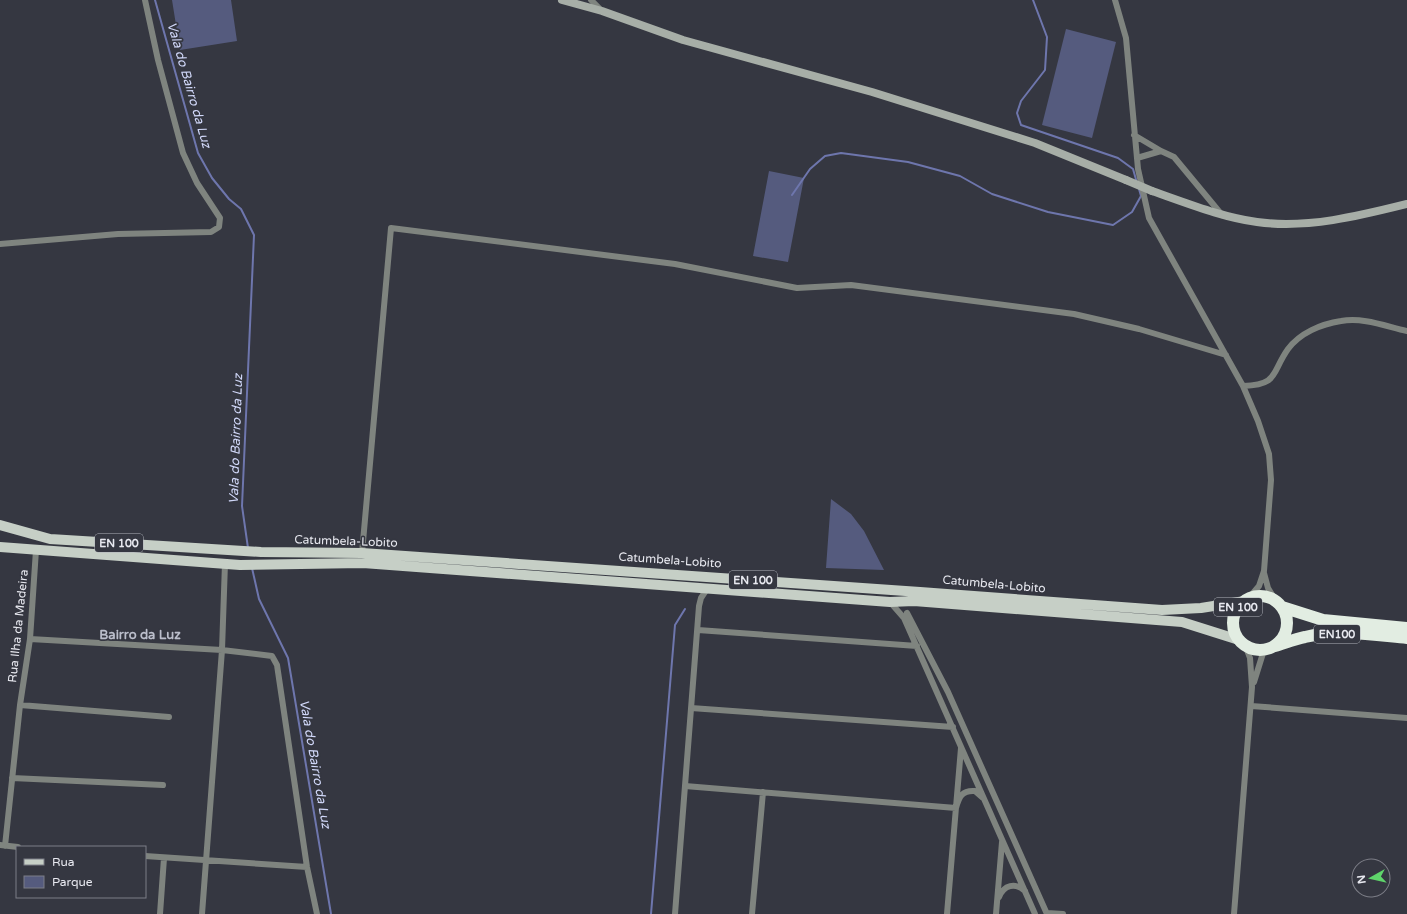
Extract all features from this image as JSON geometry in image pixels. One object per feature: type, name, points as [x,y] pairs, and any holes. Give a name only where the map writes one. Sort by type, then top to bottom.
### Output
[{"type":"highway","name":"EN 100","points":[[1266,649],[1252,649],[1242,642],[1235,632],[1234,615],[1238,607],[1246,600],[1260,596],[1279,604]]},
{"type":"highway","name":"EN100","points":[[1279,604],[1324,620],[1407,628]]},
{"type":"highway","points":[[1266,649],[1282,639],[1286,631],[1286,614],[1279,604]]},
{"type":"highway","name":"EN100","points":[[1266,649],[1305,637],[1322,634],[1407,638]]},
{"type":"main road","name":"Catumbela-Lobito","points":[[0,525],[50,539],[261,552],[362,553],[1162,610],[1201,608],[1246,600]]},
{"type":"main road","name":"EN 100","points":[[0,547],[226,563]]},
{"type":"main road","name":"Catumbela-Lobito","points":[[226,563],[261,565],[363,563],[890,602],[912,601],[1182,622],[1242,642]]},
{"type":"street","points":[[0,244],[118,234],[211,232],[219,227],[220,218],[197,183],[183,153],[158,60],[145,0]]},
{"type":"street","points":[[562,0],[602,11],[683,40],[872,92],[1036,143],[1152,191],[1222,215],[1258,223],[1300,224],[1354,216],[1407,204]]},
{"type":"street","points":[[591,0],[602,11]]},
{"type":"street","points":[[1115,0],[1126,38],[1134,135],[1141,189],[1149,218],[1243,386],[1258,421],[1269,454],[1271,467],[1264,572],[1259,586],[1246,600]]},
{"type":"street","points":[[1134,135],[1174,157],[1222,215]]},
{"type":"street","points":[[1137,158],[1161,151]]},
{"type":"street","points":[[362,553],[391,228],[675,264],[797,288],[851,285],[1074,314],[1139,329],[1226,355]]},
{"type":"street","points":[[1243,386],[1267,382],[1276,373],[1289,348],[1299,338],[1311,330],[1322,326],[1341,321],[1355,320],[1377,323],[1407,331]]},
{"type":"street","name":"Rua Ilha da Madeira","points":[[2,846],[30,639],[36,550]]},
{"type":"street","points":[[202,914],[222,650],[226,563]]},
{"type":"street","points":[[1264,572],[1268,588],[1279,604]]},
{"type":"street","points":[[692,588],[700,606]]},
{"type":"street","points":[[675,914],[700,606],[701,598],[707,589]]},
{"type":"street","points":[[906,623],[907,613],[912,601]]},
{"type":"street","points":[[890,602],[902,614],[917,646],[1035,914]]},
{"type":"street","points":[[907,613],[948,692],[1047,913],[1063,914]]},
{"type":"street","points":[[698,630],[917,646]]},
{"type":"street","points":[[30,639],[222,650],[272,656],[276,662],[308,867],[317,914]]},
{"type":"street","points":[[1234,914],[1252,687],[1250,658],[1242,642]]},
{"type":"street","points":[[1252,687],[1266,649]]},
{"type":"street","points":[[20,704],[170,718]]},
{"type":"street","points":[[1251,706],[1407,718]]},
{"type":"street","points":[[691,708],[953,726]]},
{"type":"street","points":[[947,914],[961,746]]},
{"type":"street","points":[[12,778],[164,785]]},
{"type":"street","points":[[685,786],[956,808]]},
{"type":"street","points":[[956,808],[959,797],[970,791],[979,794],[986,802]]},
{"type":"street","points":[[752,914],[763,792]]},
{"type":"street","points":[[996,914],[1002,839]]},
{"type":"street","points":[[2,846],[16,847]]},
{"type":"street","points":[[146,856],[308,867]]},
{"type":"street","points":[[160,914],[164,858]]},
{"type":"street","points":[[998,900],[1005,888],[1011,886],[1018,886],[1026,892]]},
{"type":"green space","points":[[172,0],[231,0],[237,41],[180,50]]},
{"type":"green space","points":[[1066,29],[1116,42],[1092,138],[1042,125]]},
{"type":"green space","points":[[769,171],[804,178],[788,262],[753,256]]},
{"type":"green space","points":[[831,499],[851,514],[864,531],[884,570],[826,568]]},
{"type":"waterway","name":"Vala do Bairro da Luz","points":[[155,0],[198,153],[212,178],[229,199],[241,209],[254,235],[242,506],[248,548]]},
{"type":"waterway","points":[[1033,0],[1047,37],[1045,70],[1021,101],[1017,113],[1021,125],[1118,158],[1133,169],[1137,183]]},
{"type":"waterway","points":[[792,195],[810,169],[825,156],[841,153],[908,162],[960,176],[992,194],[1048,212],[1113,225],[1132,212],[1141,196],[1139,189]]},
{"type":"waterway","name":"Vala do Bairro da Luz","points":[[252,568],[259,599],[288,658],[331,914]]},
{"type":"waterway","points":[[651,914],[675,625],[685,609]]},
{"type":"district","name":"Bairro da Luz","points":[[140,635]]}]
